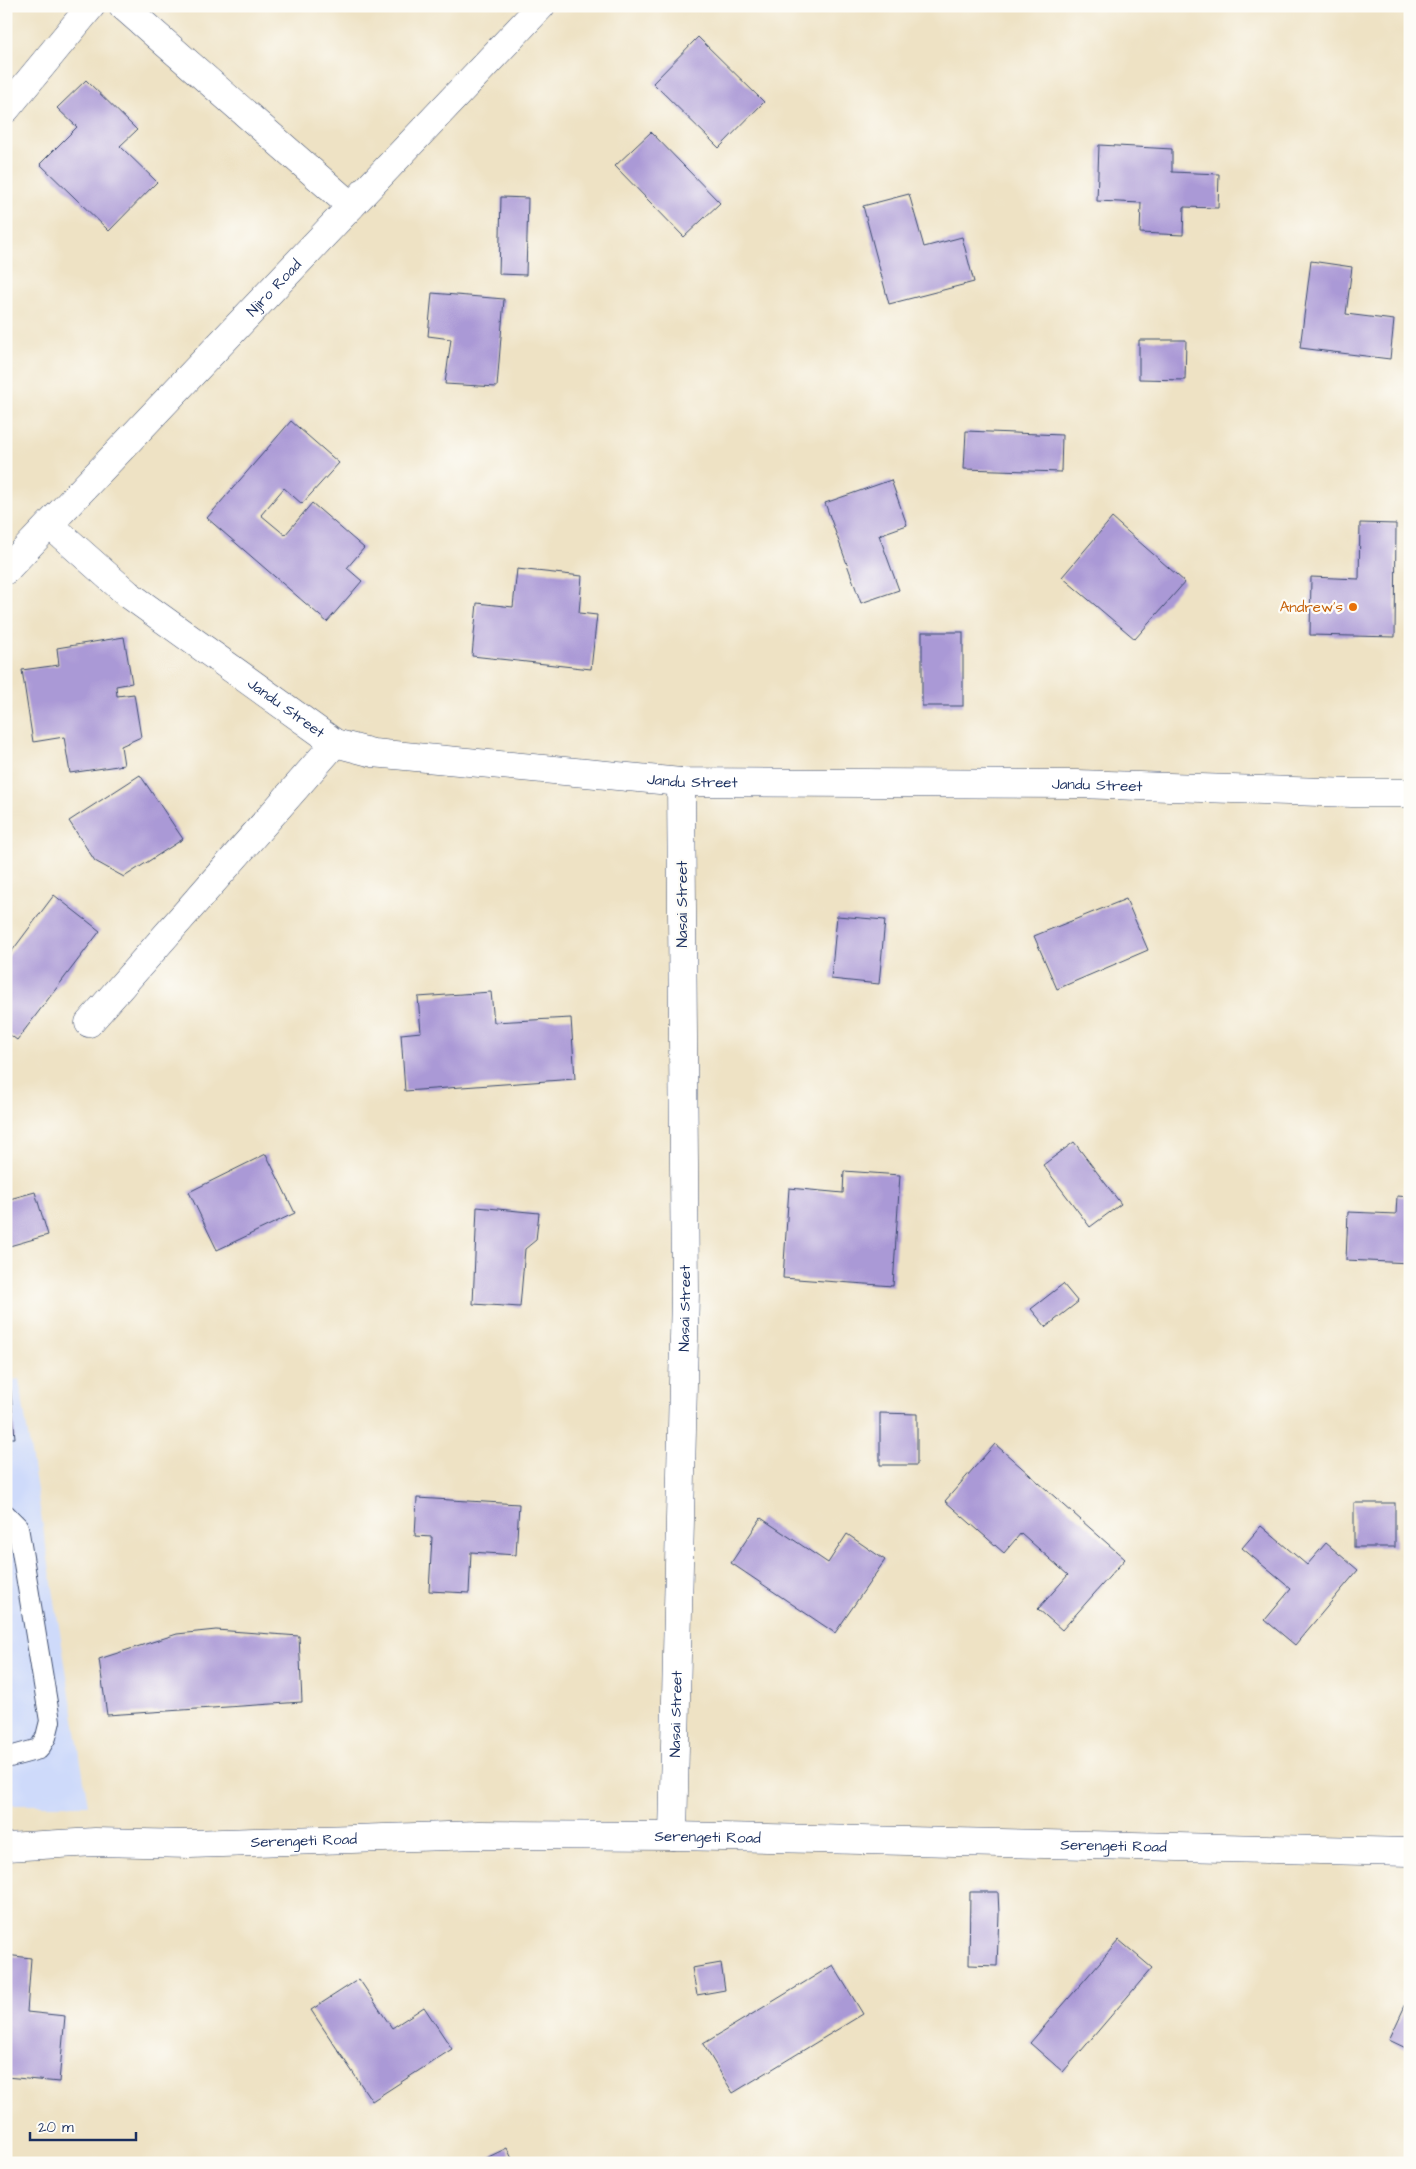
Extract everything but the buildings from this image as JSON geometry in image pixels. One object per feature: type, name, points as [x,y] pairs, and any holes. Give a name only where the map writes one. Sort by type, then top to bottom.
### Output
[{"type":"street","points":[[6,109],[91,6]]},
{"type":"street","points":[[122,6],[351,206]]},
{"type":"street","name":"Njiro Road","points":[[6,570],[542,6]]},
{"type":"street","name":"Jandu Street","points":[[50,525],[128,594],[335,743],[373,754],[682,782],[1077,784],[1352,793],[1410,793]]},
{"type":"street","points":[[89,1023],[335,743]]},
{"type":"street","name":"Nasai Street","points":[[673,1836],[685,1293],[682,782]]},
{"type":"street","name":"Serengeti Road","points":[[7,1845],[95,1842],[190,1844],[479,1835],[673,1836],[1410,1852]]},
{"type":"lane","points":[[6,1515],[18,1527],[50,1721],[46,1737],[39,1749],[6,1758]]},
{"type":"shaded area","points":[[19,1379],[88,1805],[6,1805],[6,1381]]},
{"type":"place","name":"Andrew's","points":[[1353,607]]}]
